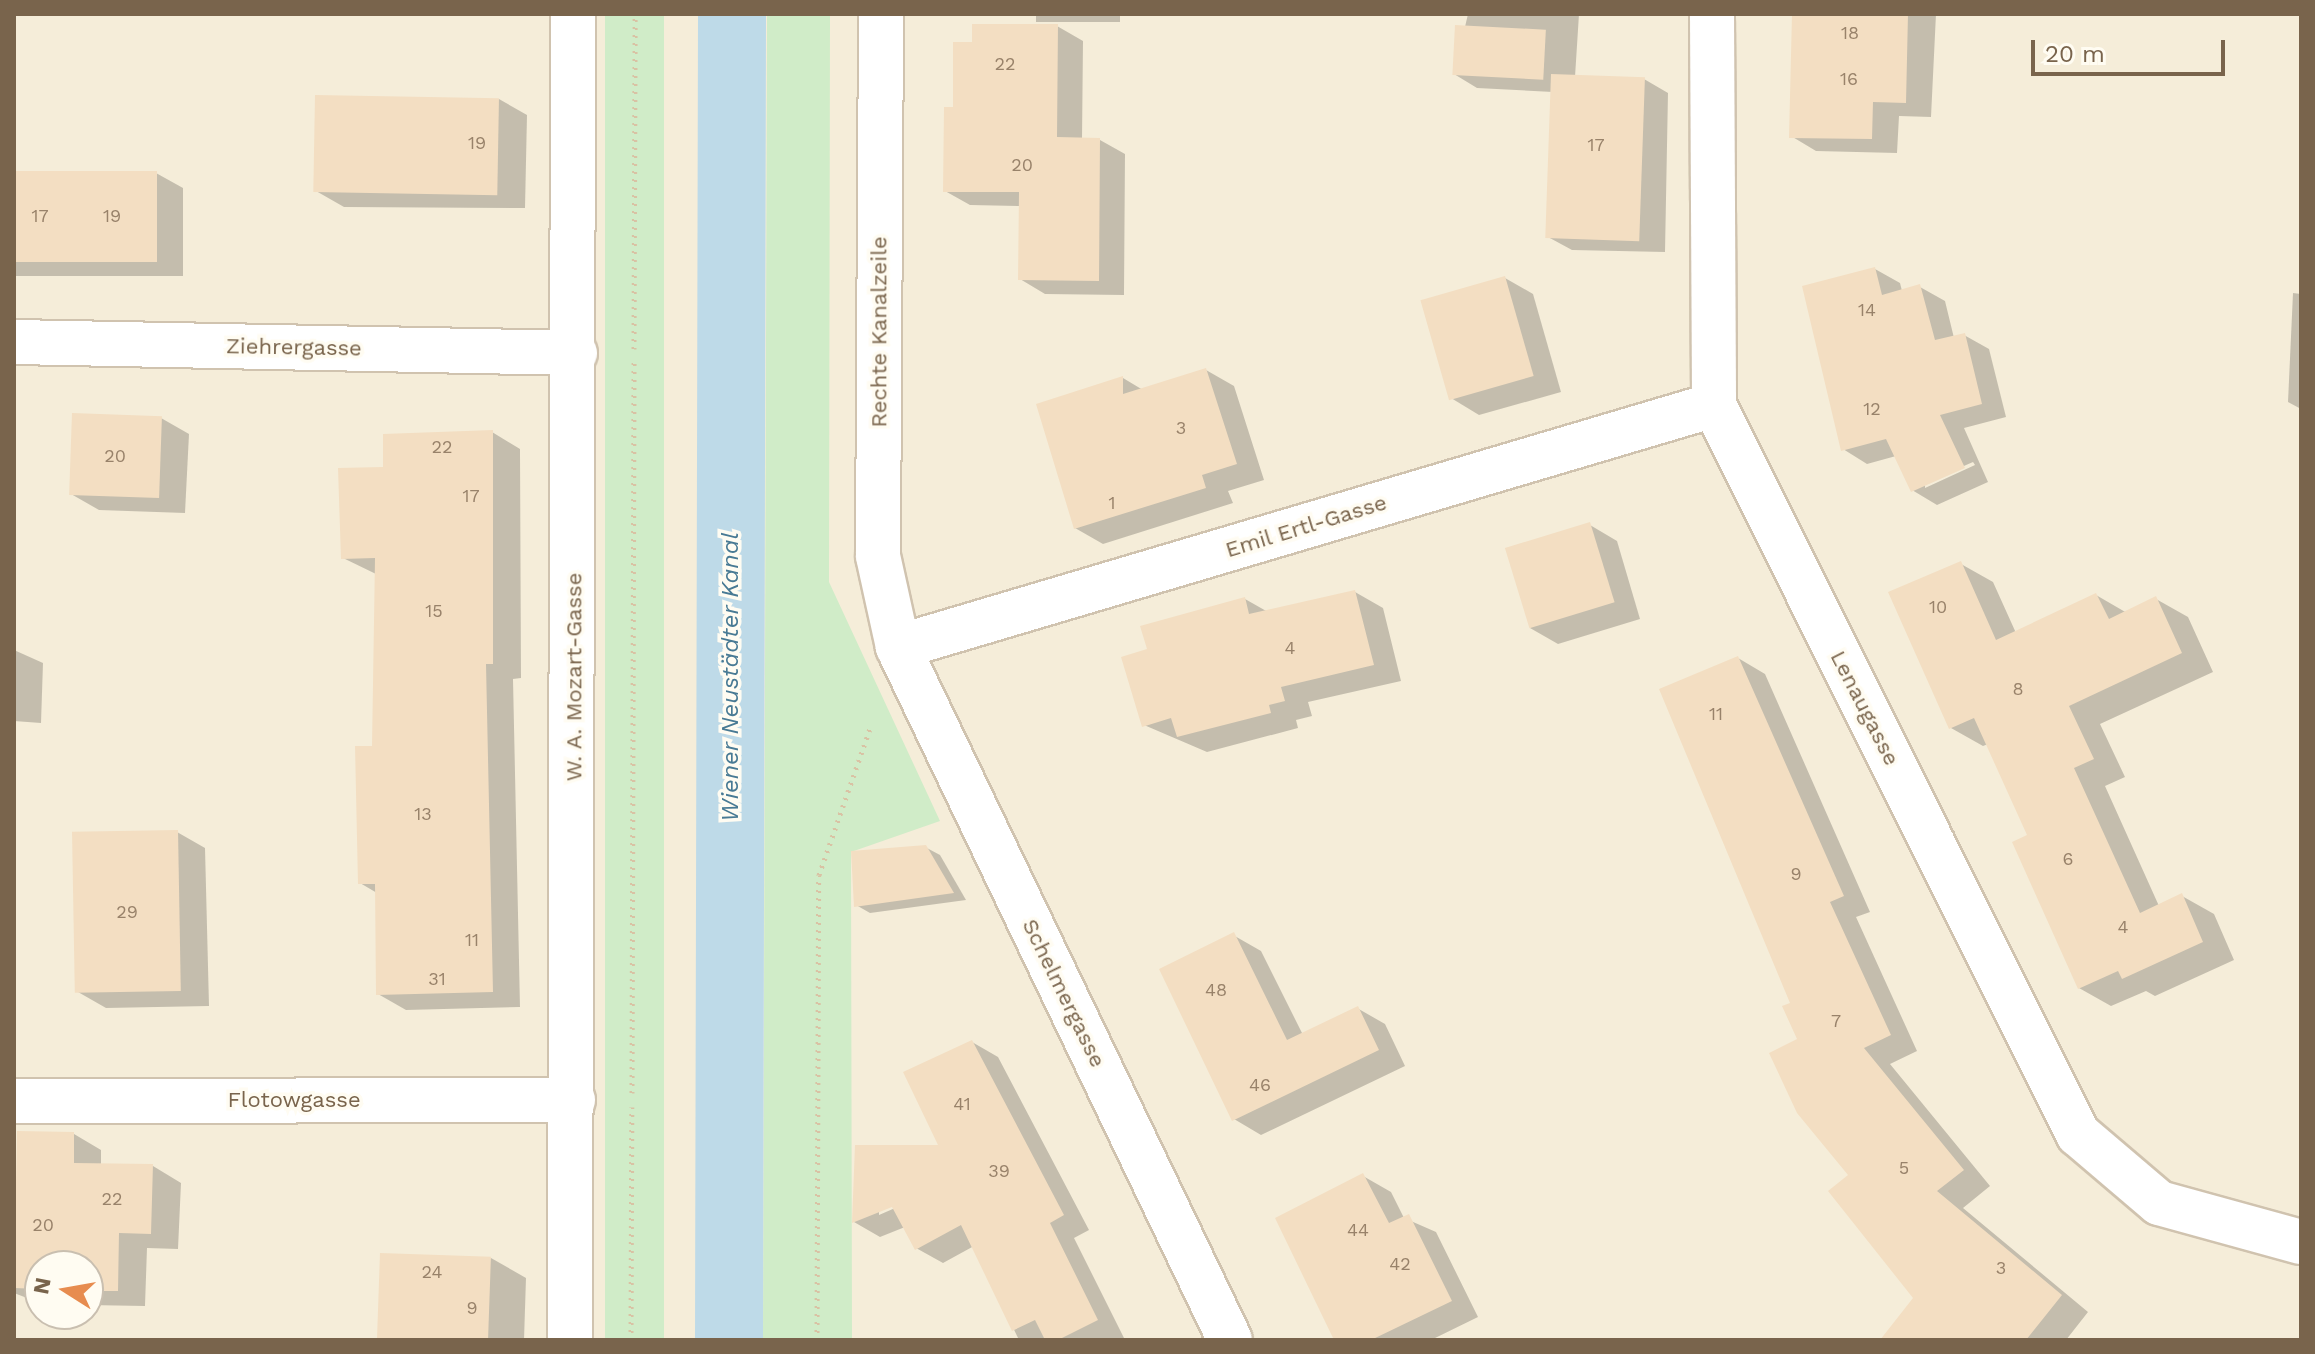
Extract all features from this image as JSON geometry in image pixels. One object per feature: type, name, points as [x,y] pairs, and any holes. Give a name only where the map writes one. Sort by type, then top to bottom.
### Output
[{"type":"street","name":"W. A. Mozart-Gasse","points":[[570,1340],[575,353],[573,14]]},
{"type":"street","name":"Rechte Kanalzeile","points":[[881,14],[878,556],[898,647]]},
{"type":"street","name":"Lenaugasse","points":[[1712,14],[1714,405],[2078,1134],[2159,1203],[2301,1242]]},
{"type":"street","name":"Ziehrergasse","points":[[14,342],[575,353]]},
{"type":"street","name":"Emil Ertl-Gasse","points":[[898,647],[1714,405]]},
{"type":"street","name":"Schelmergasse","points":[[898,647],[1230,1340]]},
{"type":"street","name":"Flotowgasse","points":[[14,1101],[573,1100]]},
{"type":"path","points":[[631,1340],[635,14]]},
{"type":"path","points":[[817,1340],[819,875],[898,647]]},
{"type":"shaded area","points":[[14,14],[2301,14],[2301,1340],[14,1340]]},
{"type":"green space","points":[[605,14],[664,14],[664,1340],[605,1340]]},
{"type":"green space","points":[[767,14],[830,14],[829,582],[940,821],[851,852],[852,1340],[763,1340]]},
{"type":"building","points":[[1792,14],[1908,14],[1906,103],[1873,102],[1872,139],[1789,138]]},
{"type":"building","points":[[972,24],[1058,24],[1057,137],[1100,138],[1099,281],[1018,280],[1019,192],[943,192],[944,107],[953,107],[953,42],[972,42]]},
{"type":"building","points":[[1455,25],[1546,30],[1543,80],[1452,75]]},
{"type":"building","points":[[1551,74],[1645,77],[1639,241],[1545,238]]},
{"type":"building","points":[[315,95],[499,98],[497,195],[313,192]]},
{"type":"building","points":[[14,171],[157,171],[157,262],[14,262]]},
{"type":"building","points":[[1875,267],[1882,295],[1920,284],[1935,340],[1965,333],[1982,404],[1940,415],[1965,468],[1911,492],[1886,439],[1841,451],[1802,286]]},
{"type":"building","points":[[1505,276],[1534,376],[1449,400],[1420,300]]},
{"type":"building","points":[[1206,368],[1237,464],[1202,475],[1206,488],[1074,529],[1036,404],[1123,376],[1123,394]]},
{"type":"building","points":[[72,413],[162,416],[159,498],[69,495]]},
{"type":"building","points":[[493,430],[493,664],[486,664],[493,992],[376,995],[375,884],[358,884],[355,746],[372,746],[375,558],[341,559],[338,468],[383,467],[383,434]]},
{"type":"building","points":[[1590,522],[1615,602],[1529,628],[1505,548]]},
{"type":"building","points":[[1961,561],[1996,640],[2096,593],[2109,619],[2156,596],[2182,653],[2069,706],[2094,759],[2074,768],[2140,913],[2182,893],[2203,942],[2122,979],[2118,971],[2078,989],[2012,842],[2027,835],[1974,718],[1949,729],[1888,592]]},
{"type":"building","points":[[1355,590],[1374,665],[1281,687],[1285,701],[1269,705],[1271,713],[1177,737],[1171,718],[1142,727],[1121,657],[1147,649],[1140,626],[1245,597],[1249,614]]},
{"type":"building","points":[[1738,656],[1844,896],[1830,902],[1891,1035],[1864,1048],[1964,1170],[1937,1191],[2062,1295],[2026,1340],[1880,1340],[1913,1298],[1828,1191],[1848,1175],[1797,1113],[1769,1053],[1797,1039],[1782,1006],[1790,1003],[1659,689]]},
{"type":"building","points":[[178,830],[181,991],[75,993],[72,832]]},
{"type":"building","points":[[926,845],[954,893],[854,907],[851,851]]},
{"type":"building","points":[[1234,932],[1287,1040],[1358,1006],[1379,1050],[1232,1121],[1159,969]]},
{"type":"building","points":[[972,1040],[1064,1215],[1050,1223],[1098,1320],[1058,1340],[1045,1340],[1035,1320],[1012,1331],[961,1225],[915,1250],[892,1207],[852,1223],[855,1145],[938,1145],[903,1072]]},
{"type":"building","points":[[17,1131],[74,1132],[74,1163],[153,1164],[151,1234],[119,1233],[118,1291],[104,1291],[104,1250],[24,1250],[24,1288],[14,1288]]},
{"type":"building","points":[[1363,1173],[1389,1223],[1409,1214],[1452,1301],[1371,1340],[1334,1340],[1275,1218]]},
{"type":"building","points":[[380,1253],[491,1257],[488,1340],[377,1340]]},
{"type":"waterway","name":"Wiener Neustädter Kanal","points":[[729,1340],[732,14]]}]
